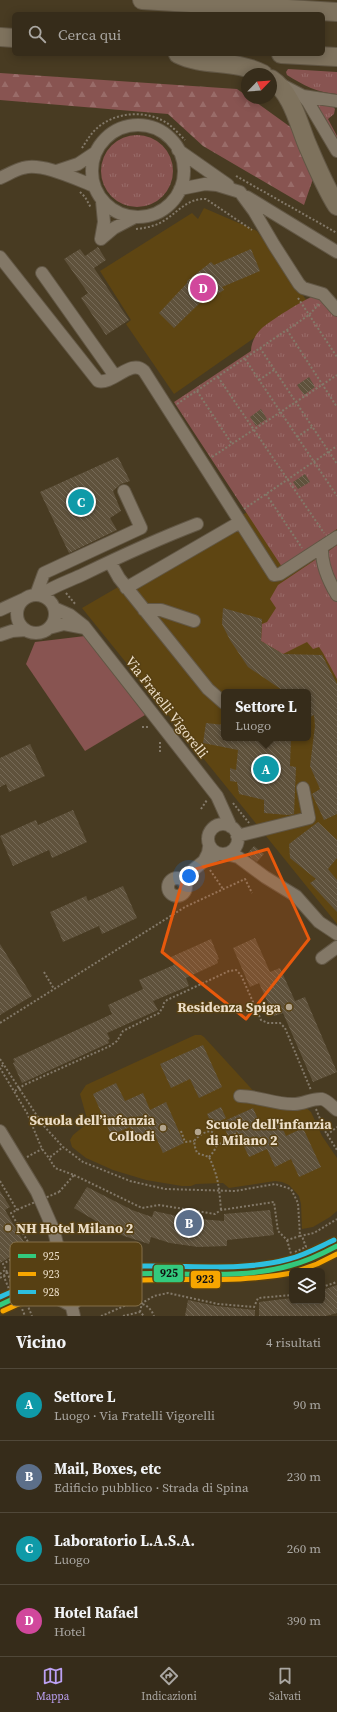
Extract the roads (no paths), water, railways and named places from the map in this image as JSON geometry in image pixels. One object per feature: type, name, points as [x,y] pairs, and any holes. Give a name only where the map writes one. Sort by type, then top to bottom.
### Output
[{"type":"highway","points":[[142,0],[337,12]]},
{"type":"highway","points":[[0,37],[12,38]]},
{"type":"highway","points":[[182,56],[187,58],[242,65],[248,68]]},
{"type":"highway","points":[[318,56],[337,57]]},
{"type":"highway","points":[[277,85],[282,89],[289,101],[337,206]]},
{"type":"street","points":[[277,82],[303,96],[336,102]]},
{"type":"street","points":[[303,96],[337,151]]},
{"type":"street","points":[[101,239],[109,225],[135,217],[149,216],[162,210],[171,203],[180,189],[184,166],[178,150],[172,140],[163,133],[153,128],[136,125],[125,127],[114,131],[102,142],[96,152],[91,169],[94,186],[102,201],[109,225]]},
{"type":"street","points":[[178,150],[240,192],[337,252]]},
{"type":"street","points":[[57,171],[78,164],[96,152]]},
{"type":"street","points":[[0,178],[27,167],[57,171],[94,186]]},
{"type":"street","points":[[180,189],[205,184],[217,185],[240,192],[254,211],[299,284],[303,288],[319,292],[326,297],[337,310]]},
{"type":"street","points":[[102,201],[116,212],[135,217]]},
{"type":"street","points":[[0,257],[95,378],[102,382],[130,368],[141,368],[243,519],[272,573],[276,576],[280,574],[322,547],[334,534]]},
{"type":"street","points":[[42,272],[115,376]]},
{"type":"street","points":[[38,595],[44,573],[141,528],[124,491]]},
{"type":"street","points":[[126,588],[243,519]]},
{"type":"street","points":[[52,606],[60,590],[110,562],[152,542],[197,524]]},
{"type":"street","points":[[322,547],[323,563],[337,595]]},
{"type":"street","points":[[110,562],[126,588],[208,690],[221,701]]},
{"type":"street","points":[[0,610],[30,596],[38,595],[52,588],[71,585]]},
{"type":"street","points":[[38,595],[46,598],[52,606],[54,618],[49,628]]},
{"type":"street","points":[[24,599],[18,607],[17,613],[19,623],[26,630]]},
{"type":"street","name":"Via Fratelli Vigorelli","points":[[52,606],[75,618],[87,628],[217,796],[225,802],[243,860]]},
{"type":"street","points":[[144,610],[161,610],[194,621]]},
{"type":"street","points":[[0,635],[12,631],[26,630],[35,633],[41,632],[64,624],[87,628]]},
{"type":"street","points":[[235,836],[309,818],[303,788]]},
{"type":"street","points":[[225,802],[220,820],[208,835],[218,852],[234,855],[243,860],[265,877],[296,896],[322,924],[337,934]]},
{"type":"street","points":[[182,879],[204,861],[208,853],[233,851],[235,836],[225,824],[215,826]]},
{"type":"street","points":[[322,958],[337,948]]},
{"type":"street","points":[[240,1096],[251,1096],[267,1101],[295,1104],[324,1099],[337,1110]]},
{"type":"street","points":[[0,1131],[37,1192],[54,1231],[57,1242]]},
{"type":"street","points":[[142,1273],[252,1274],[296,1265],[337,1246]]},
{"type":"street","points":[[0,1305],[10,1301]]},
{"type":"place","name":"Hotel Rafael","points":[[203,288]]},
{"type":"place","name":"Laboratorio L.A.S.A.","points":[[81,502]]},
{"type":"place","name":"Settore L","points":[[266,769]]},
{"type":"place","name":"Residenza Spiga","points":[[289,1007]]},
{"type":"place","name":"Scuola dell’infanzia Collodi","points":[[163,1128]]},
{"type":"place","name":"Scuole dell'infanzia di Milano 2","points":[[198,1132]]},
{"type":"place","name":"Mail, Boxes, etc","points":[[189,1223]]},
{"type":"place","name":"NH Hotel Milano 2","points":[[8,1228]]}]
